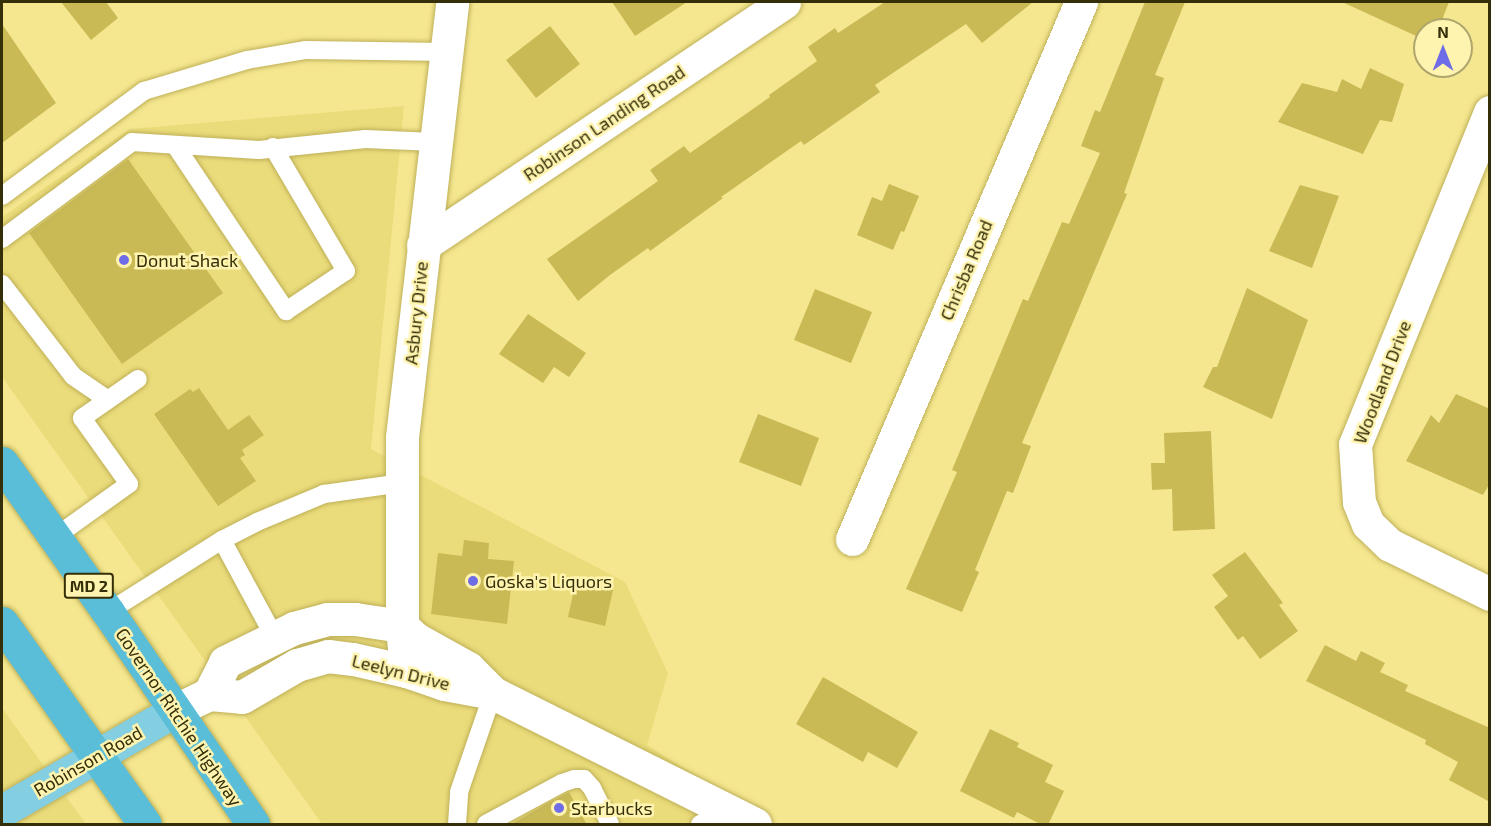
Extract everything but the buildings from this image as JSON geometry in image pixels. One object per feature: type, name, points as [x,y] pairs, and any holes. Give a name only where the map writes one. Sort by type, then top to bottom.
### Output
[{"type":"highway","name":"Governor Ritchie Highway","points":[[2,463],[108,612],[253,825]]},
{"type":"highway","points":[[2,623],[146,825]]},
{"type":"main road","name":"Robinson Road","points":[[2,811],[174,711]]},
{"type":"street","name":"Asbury Drive","points":[[406,671],[402,626],[402,437],[452,2]]},
{"type":"street","name":"Robinson Landing Road","points":[[423,244],[784,2]]},
{"type":"street","name":"Chrisba Road","points":[[852,539],[1081,2]]},
{"type":"street","name":"Woodland Drive","points":[[1490,112],[1355,444],[1355,474],[1359,502],[1368,524],[1390,545],[1490,594]]},
{"type":"street","name":"Leelyn Drive","points":[[493,693],[444,684],[406,671],[328,656],[297,665],[242,697],[209,694],[225,662],[294,628],[327,619],[356,619],[402,626],[416,639],[468,668],[493,693],[728,820]]},
{"type":"street","points":[[174,711],[209,694]]},
{"type":"lane","points":[[2,196],[144,92],[247,60],[306,50],[447,52]]},
{"type":"lane","points":[[2,239],[132,142],[259,150],[365,139],[435,142]]},
{"type":"lane","points":[[175,145],[286,311],[346,271],[273,147]]},
{"type":"lane","points":[[2,284],[73,376],[108,400]]},
{"type":"lane","points":[[54,537],[129,484],[82,418],[138,379]]},
{"type":"lane","points":[[108,612],[222,540],[324,494],[402,483]]},
{"type":"lane","points":[[222,540],[275,638]]},
{"type":"lane","points":[[457,825],[459,792],[493,693]]},
{"type":"lane","points":[[486,825],[562,783],[584,779],[592,788],[610,825]]},
{"type":"shaded area","points":[[404,106],[371,449],[625,582],[668,673],[647,745],[772,824],[322,824],[2,377],[2,217],[130,129]]},
{"type":"shaded area","points":[[2,708],[20,733],[86,824],[2,824]]},
{"type":"place","name":"Donut Shack","points":[[124,260]]},
{"type":"place","name":"Goska's Liquors","points":[[473,581]]},
{"type":"place","name":"Starbucks","points":[[559,808]]}]
